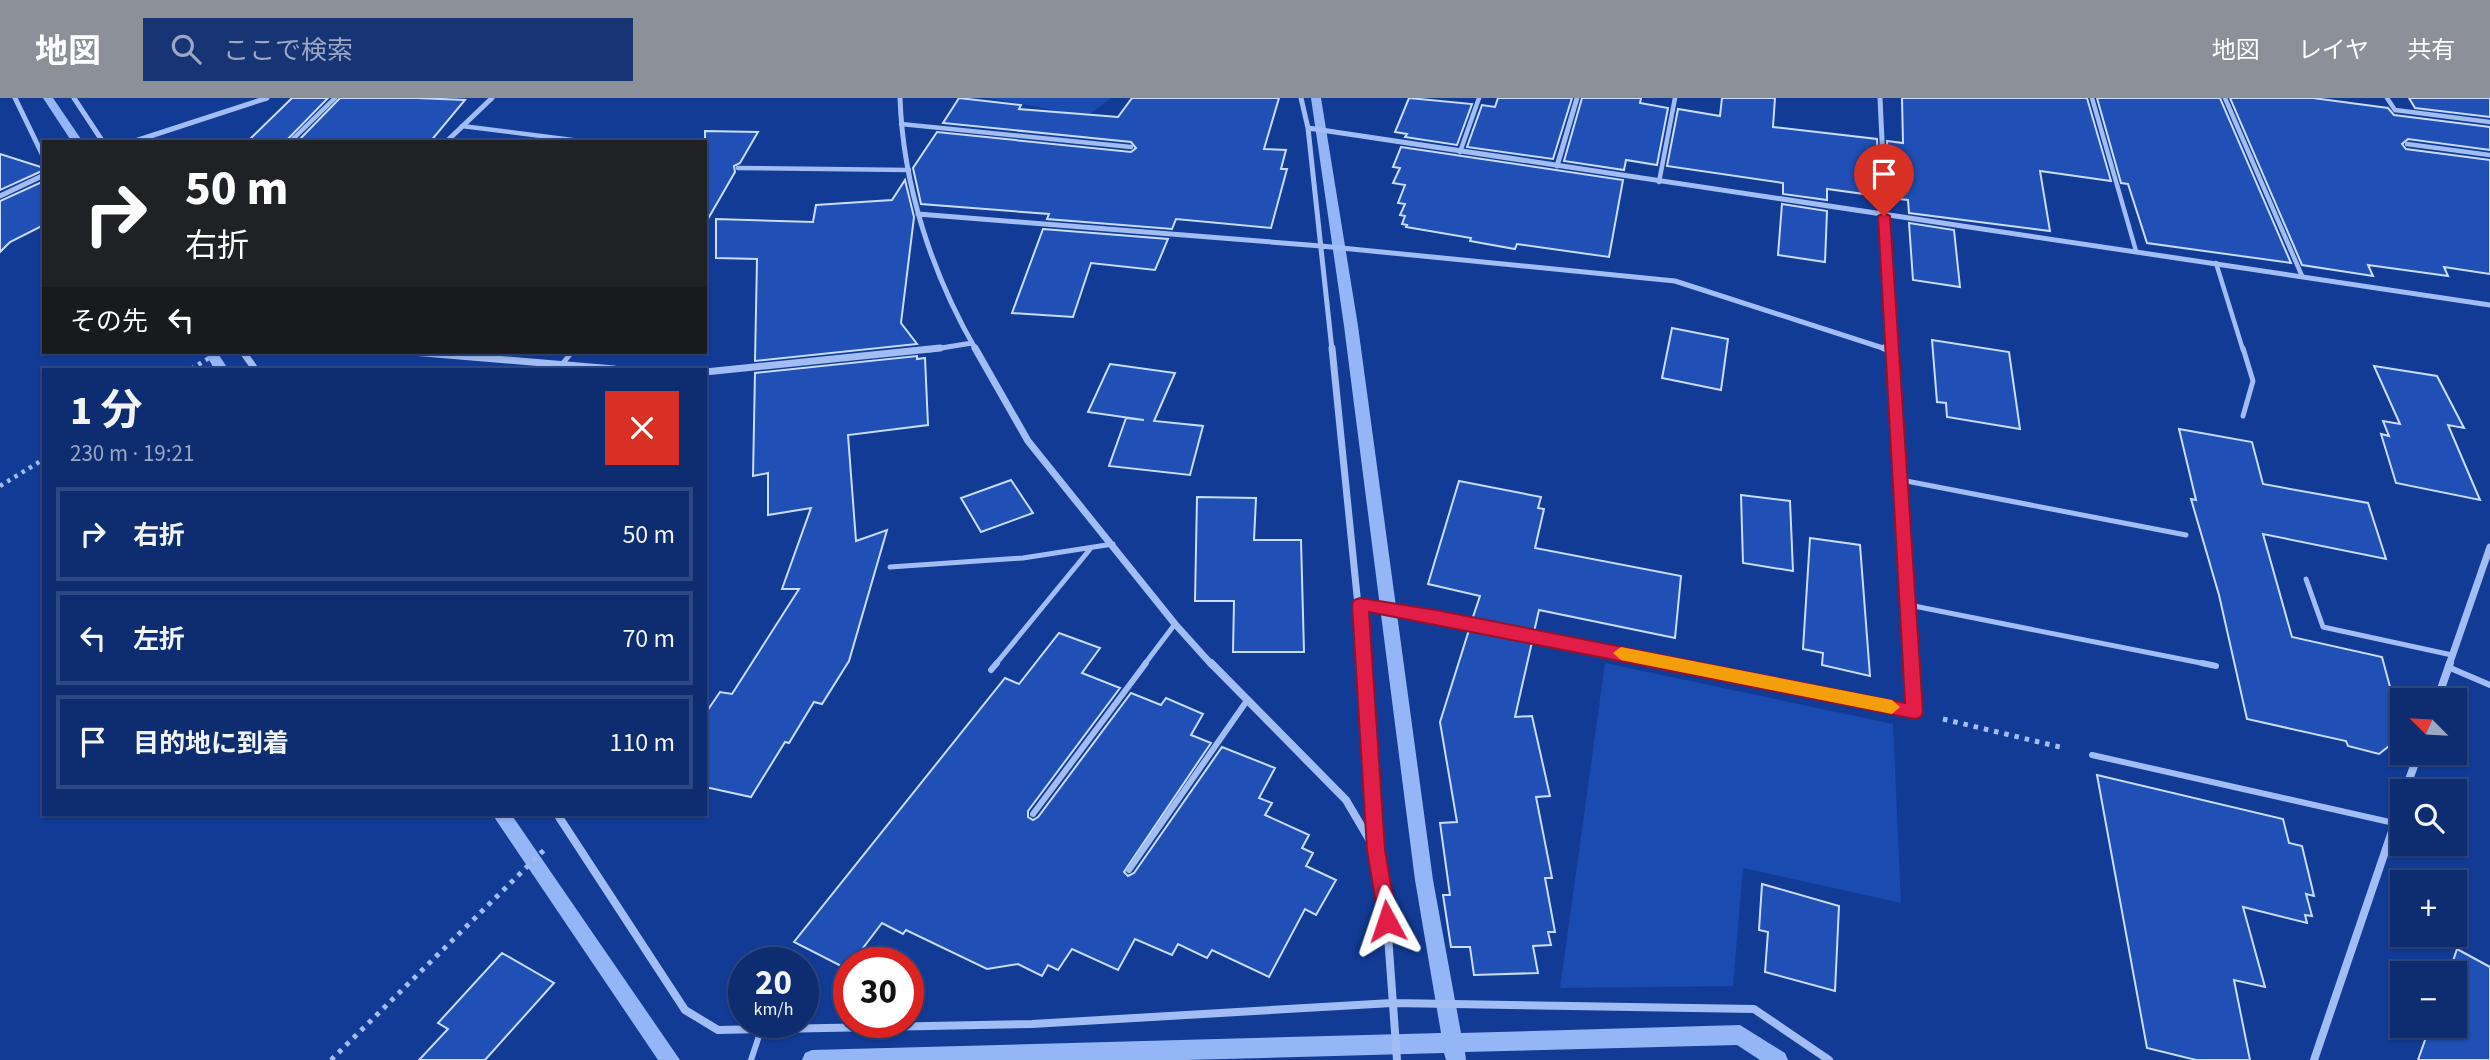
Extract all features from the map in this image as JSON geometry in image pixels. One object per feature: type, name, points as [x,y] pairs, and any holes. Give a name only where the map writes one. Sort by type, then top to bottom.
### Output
[{"type":"street","points":[[15,98],[42,154]]},
{"type":"street","points":[[74,98],[102,140]]},
{"type":"street","points":[[138,140],[267,98]]},
{"type":"street","points":[[448,140],[492,98]]},
{"type":"street","points":[[900,98],[901,124],[918,214],[941,279],[972,343],[1028,441],[1113,544],[1174,624],[1246,702],[1284,735],[1346,800],[1376,850]]},
{"type":"street","points":[[1301,98],[1308,128],[1360,604],[1376,850],[1385,894],[1397,1060]]},
{"type":"street","points":[[1557,166],[1577,98]]},
{"type":"street","points":[[1880,98],[1884,216],[1915,712]]},
{"type":"street","points":[[1308,128],[2490,305]]},
{"type":"street","points":[[0,196],[42,176]]},
{"type":"street","points":[[918,214],[1321,246],[1675,281],[1893,351]]},
{"type":"street","points":[[707,372],[902,354],[972,343]]},
{"type":"street","points":[[439,354],[606,368]]},
{"type":"street","points":[[2441,688],[2490,547]]},
{"type":"street","points":[[558,816],[685,1010],[718,1030],[728,1030]]},
{"type":"street","points":[[2314,1060],[2390,838]]},
{"type":"street","points":[[819,1029],[1032,1024],[1392,1003],[1754,1009],[1829,1060]]},
{"type":"lane","points":[[292,140],[335,98]]},
{"type":"lane","points":[[1460,152],[1479,98]]},
{"type":"lane","points":[[1659,182],[1675,98]]},
{"type":"lane","points":[[2092,98],[2136,251]]},
{"type":"lane","points":[[2225,98],[2302,276]]},
{"type":"lane","points":[[2387,98],[2395,110],[2490,122]]},
{"type":"lane","points":[[901,124],[1131,147]]},
{"type":"lane","points":[[463,126],[572,140]]},
{"type":"lane","points":[[2407,144],[2490,155]]},
{"type":"lane","points":[[738,168],[909,170]]},
{"type":"lane","points":[[2216,263],[2253,382],[2243,416]]},
{"type":"lane","points":[[563,363],[570,354]]},
{"type":"lane","points":[[1901,480],[2186,535]]},
{"type":"lane","points":[[890,567],[1023,558],[1113,544]]},
{"type":"lane","points":[[990,670],[1091,548]]},
{"type":"lane","points":[[2306,579],[2323,627],[2452,655]]},
{"type":"lane","points":[[1360,604],[1436,616],[1915,712]]},
{"type":"lane","points":[[1909,604],[2216,666]]},
{"type":"lane","points":[[1033,814],[1174,624]]},
{"type":"lane","points":[[2448,667],[2490,685]]},
{"type":"lane","points":[[1129,870],[1246,702]]},
{"type":"lane","points":[[2092,755],[2390,822]]},
{"type":"lane","points":[[751,1060],[758,1038]]},
{"type":"path","points":[[193,368],[217,354]]},
{"type":"path","points":[[0,486],[42,460]]},
{"type":"path","points":[[1915,712],[2092,755]]},
{"type":"path","points":[[331,1060],[509,882],[565,830]]},
{"type":"shaded area","points":[[988,98],[1111,98],[1087,116]]},
{"type":"shaded area","points":[[1605,663],[1893,724],[1901,903],[1743,868],[1733,986],[1560,988]]},
{"type":"building","points":[[292,98],[328,98],[287,140],[249,140]]},
{"type":"building","points":[[340,98],[465,100],[432,140],[299,140]]},
{"type":"building","points":[[959,98],[1021,105],[1019,109],[1118,117],[1132,98],[1279,98],[1264,149],[1286,150],[1281,169],[1287,169],[1271,228],[1176,219],[1172,229],[1047,219],[1049,214],[921,204],[913,168],[937,132],[1131,152],[1136,148],[1131,142],[943,123]]},
{"type":"building","points":[[1409,98],[1472,104],[1457,145],[1405,137],[1407,134],[1395,132]]},
{"type":"building","points":[[1498,98],[1572,98],[1553,159],[1467,147],[1482,105],[1495,107]]},
{"type":"building","points":[[1582,98],[1641,98],[1640,103],[1668,108],[1657,165],[1626,160],[1624,170],[1564,161]]},
{"type":"building","points":[[1722,98],[1775,98],[1773,127],[1877,139],[1879,196],[1827,189],[1827,200],[1783,194],[1783,183],[1667,166],[1678,109],[1720,116]]},
{"type":"building","points":[[1902,98],[2087,98],[2111,181],[2040,171],[2050,231],[1909,213],[1908,200],[1890,198],[1887,141],[1903,143]]},
{"type":"building","points":[[2097,98],[2220,98],[2291,263],[2147,243],[2128,184],[2121,183]]},
{"type":"building","points":[[2230,98],[2313,98],[2388,108],[2394,115],[2490,127],[2490,150],[2408,139],[2402,144],[2406,149],[2490,160],[2490,274],[2444,267],[2448,276],[2368,265],[2373,276],[2302,265]]},
{"type":"building","points":[[2409,98],[2490,98],[2490,117],[2415,108]]},
{"type":"building","points":[[705,131],[758,132],[740,163],[734,166],[735,172],[707,221],[707,140]]},
{"type":"building","points":[[1401,147],[1623,180],[1609,257],[1517,244],[1515,249],[1406,227],[1407,225],[1402,224],[1405,216],[1400,215],[1405,204],[1398,203],[1405,185],[1393,183],[1400,168],[1393,167]]},
{"type":"building","points":[[0,154],[42,167],[42,171],[0,190]]},
{"type":"building","points":[[905,180],[914,217],[901,323],[917,344],[755,361],[757,259],[716,258],[716,219],[813,222],[816,205],[892,200]]},
{"type":"building","points":[[42,182],[42,226],[10,242],[0,252],[0,201]]},
{"type":"building","points":[[1782,204],[1827,211],[1825,262],[1778,255]]},
{"type":"building","points":[[1909,223],[1954,230],[1960,287],[1913,280]]},
{"type":"building","points":[[1043,229],[1168,239],[1155,270],[1091,263],[1073,317],[1012,313]]},
{"type":"building","points":[[1672,328],[1728,339],[1721,390],[1662,378]]},
{"type":"building","points":[[1932,340],[2009,352],[2020,429],[1947,417],[1946,403],[1937,402]]},
{"type":"building","points":[[917,356],[917,359],[925,358],[928,425],[848,435],[856,541],[887,530],[849,661],[822,704],[814,702],[789,743],[785,742],[751,797],[707,787],[707,711],[720,692],[732,694],[799,589],[782,589],[811,508],[768,515],[768,473],[753,476],[755,373]]},
{"type":"building","points":[[1110,364],[1175,373],[1154,421],[1203,426],[1190,475],[1109,466],[1126,418],[1144,420],[1088,412]]},
{"type":"building","points":[[2374,366],[2437,376],[2464,428],[2448,425],[2480,500],[2396,483],[2381,434],[2389,436],[2383,421],[2400,424]]},
{"type":"building","points":[[2179,429],[2252,442],[2263,484],[2368,503],[2386,559],[2263,534],[2292,637],[2382,657],[2390,688],[2390,745],[2379,754],[2348,746],[2346,741],[2247,719],[2219,595],[2191,499],[2196,500]]},
{"type":"building","points":[[1011,480],[1033,513],[981,532],[961,498]]},
{"type":"building","points":[[1459,481],[1541,497],[1538,508],[1544,509],[1535,548],[1681,576],[1675,638],[1539,610],[1534,632],[1472,620],[1480,596],[1428,584]]},
{"type":"building","points":[[1741,495],[1790,501],[1793,571],[1743,563]]},
{"type":"building","points":[[1197,497],[1256,498],[1254,540],[1301,540],[1304,652],[1233,652],[1234,601],[1195,601]]},
{"type":"building","points":[[1810,538],[1860,545],[1870,676],[1822,665],[1823,653],[1803,649]]},
{"type":"building","points":[[1469,630],[1532,642],[1515,717],[1532,716],[1550,796],[1536,797],[1552,878],[1545,878],[1555,932],[1548,932],[1551,945],[1533,946],[1538,973],[1474,975],[1470,947],[1451,947],[1443,895],[1450,895],[1440,823],[1457,822],[1440,722]]},
{"type":"building","points":[[1059,633],[1100,648],[1082,673],[1120,688],[1028,811],[1028,817],[1033,820],[1038,817],[1131,693],[1161,705],[1166,698],[1203,714],[1191,735],[1211,743],[1124,872],[1128,876],[1134,873],[1222,747],[1275,768],[1259,798],[1272,803],[1265,815],[1309,835],[1302,848],[1313,853],[1306,866],[1336,880],[1316,915],[1305,909],[1269,977],[1212,950],[1207,958],[1178,944],[1172,955],[1135,939],[1118,970],[1072,949],[1058,970],[1048,965],[1042,976],[1018,964],[987,969],[906,930],[903,934],[882,923],[864,947],[833,947],[833,962],[819,955],[819,947],[804,947],[794,942],[1005,678],[1019,684]]},
{"type":"building","points":[[2097,775],[2283,819],[2289,843],[2302,846],[2314,896],[2306,894],[2312,916],[2305,915],[2307,923],[2243,907],[2265,987],[2234,980],[2250,1060],[2196,1060],[2147,1048]]},
{"type":"building","points":[[1762,884],[1839,906],[1835,991],[1765,972],[1768,932],[1759,930]]},
{"type":"building","points":[[2457,949],[2490,967],[2490,1060],[2418,1060],[2426,1038],[2467,1038],[2467,961],[2453,961]]},
{"type":"building","points":[[502,953],[554,983],[485,1060],[419,1060],[448,1029],[438,1023]]},
{"type":"waterway","points":[[48,98],[77,140]]},
{"type":"waterway","points":[[1316,98],[1351,326],[1424,880],[1453,1043]]},
{"type":"waterway","points":[[212,354],[220,368]]},
{"type":"waterway","points":[[502,816],[670,1060]]},
{"type":"waterway","points":[[1453,1043],[1740,1035],[1778,1060]]},
{"type":"waterway","points":[[812,1060],[1453,1043]]},
{"type":"waterway","points":[[1453,1043],[1456,1060]]},
{"type":"slow traffic","points":[[1621,653],[1892,707]]},
{"type":"route","points":[[1387,921],[1385,894],[1376,850],[1360,604],[1436,616],[1915,712],[1884,216]]}]
